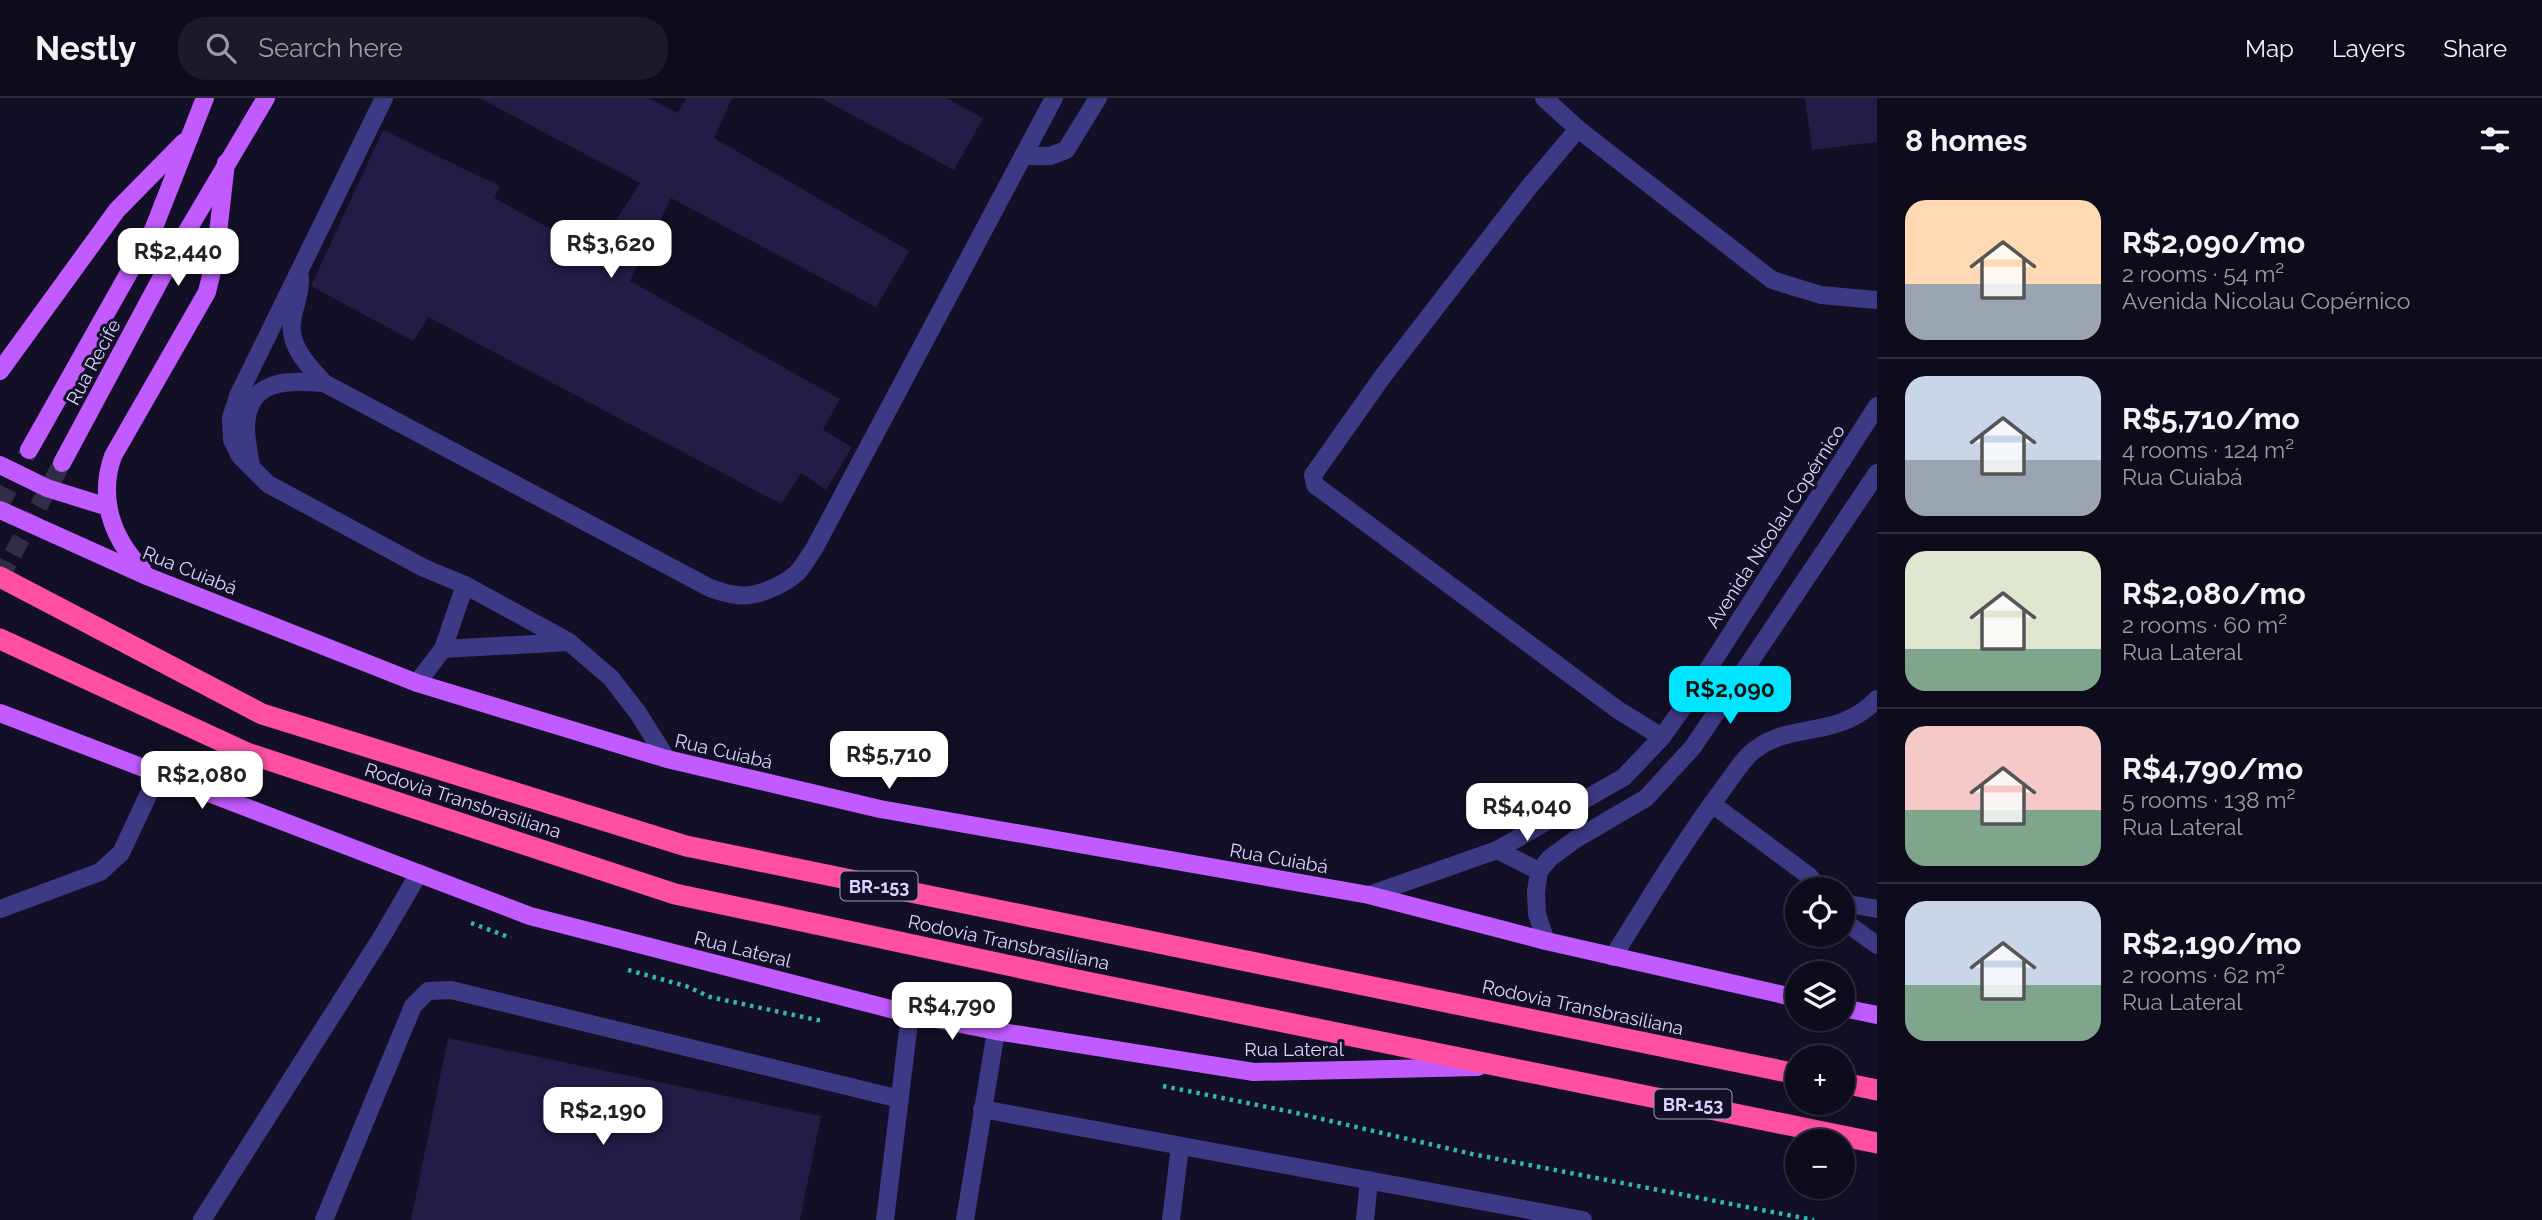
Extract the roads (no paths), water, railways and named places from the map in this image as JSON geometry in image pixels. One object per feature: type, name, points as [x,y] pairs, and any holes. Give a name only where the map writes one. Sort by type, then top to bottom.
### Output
[{"type":"highway","name":"Rodovia Transbrasiliana","points":[[0,577],[262,714],[686,846],[1785,1072]]},
{"type":"highway","name":"Rodovia Transbrasiliana","points":[[0,639],[247,753],[675,894],[1077,980],[1877,1143]]},
{"type":"highway","points":[[1855,1085],[1877,1090]]},
{"type":"main road","name":"Rua Recife","points":[[29,450],[153,230],[205,98]]},
{"type":"main road","name":"Rua Recife","points":[[62,463],[180,243],[265,98]]},
{"type":"main road","points":[[0,371],[117,210],[188,136]]},
{"type":"main road","points":[[149,577],[126,553],[115,531],[108,507],[108,469],[206,292],[215,259],[226,163]]},
{"type":"main road","points":[[0,465],[47,488],[108,507]]},
{"type":"main road","name":"Rua Cuiabá","points":[[0,510],[149,577],[416,683],[667,759],[880,809],[1369,895],[1546,941],[1785,995]]},
{"type":"main road","name":"Rua Lateral","points":[[0,713],[530,916],[911,1014],[996,1031],[1254,1073],[1508,1066]]},
{"type":"main road","points":[[1855,1010],[1877,1015]]},
{"type":"street","points":[[384,98],[238,396],[231,418],[232,440],[240,456],[268,484],[424,568],[465,585],[569,642],[611,678],[638,713],[667,759]]},
{"type":"street","points":[[299,267],[301,288],[292,320],[296,351],[324,383],[710,588],[739,596],[756,594],[787,580],[800,570],[814,549],[1054,98]]},
{"type":"street","points":[[1023,156],[1050,156],[1066,150],[1098,98]]},
{"type":"street","points":[[1544,98],[1577,129],[1772,280],[1821,295],[1877,300]]},
{"type":"street","points":[[1577,129],[1383,376],[1313,475],[1315,485],[1618,710],[1662,737]]},
{"type":"street","points":[[251,466],[246,427],[249,409],[257,394],[272,384],[298,381],[324,383]]},
{"type":"street","name":"Avenida Nicolau Copérnico","points":[[1369,895],[1497,850],[1623,777],[1662,737],[1706,673],[1877,407]]},
{"type":"street","points":[[1546,941],[1537,914],[1539,871],[1550,858],[1576,839],[1646,798],[1693,747],[1877,473]]},
{"type":"street","points":[[416,683],[443,649],[465,585]]},
{"type":"street","points":[[443,649],[569,642]]},
{"type":"street","points":[[1613,957],[1666,872],[1752,751],[1770,739],[1838,725],[1853,719],[1877,699]]},
{"type":"street","points":[[0,909],[100,872],[121,853],[158,774]]},
{"type":"street","points":[[1712,804],[1810,877]]},
{"type":"street","points":[[1497,850],[1539,871]]},
{"type":"street","points":[[202,1220],[383,935],[419,873]]},
{"type":"street","points":[[1855,905],[1877,909]]},
{"type":"street","points":[[1855,929],[1877,945]]},
{"type":"street","points":[[324,1220],[413,1006],[428,991],[451,990],[900,1099]]},
{"type":"street","points":[[885,1220],[911,1014]]},
{"type":"street","points":[[965,1220],[996,1031]]},
{"type":"street","points":[[982,1109],[1583,1220]]},
{"type":"street","points":[[1171,1220],[1180,1146]]},
{"type":"street","points":[[1365,1220],[1369,1180]]},
{"type":"tunnel","points":[[0,505],[29,450]]},
{"type":"tunnel","points":[[0,578],[62,463]]}]
